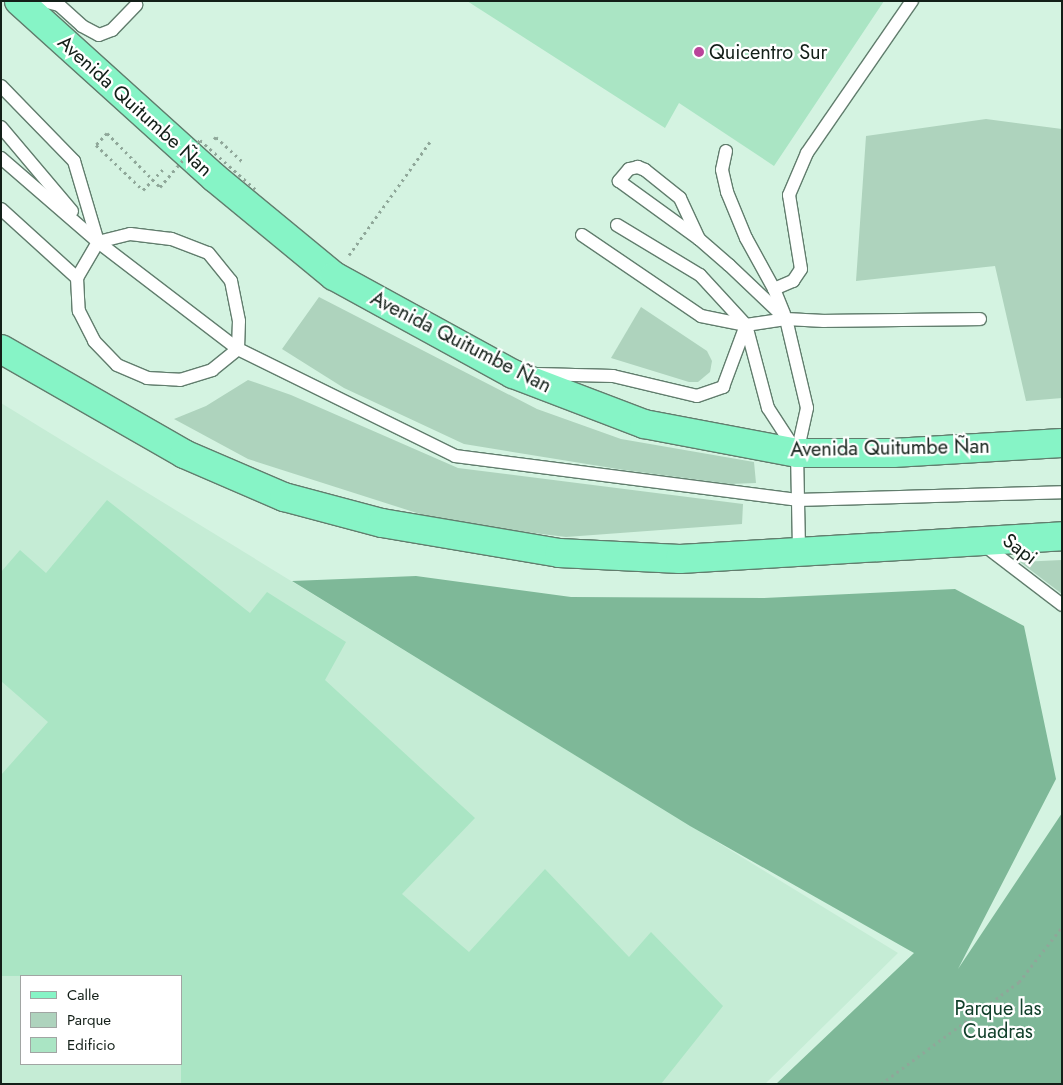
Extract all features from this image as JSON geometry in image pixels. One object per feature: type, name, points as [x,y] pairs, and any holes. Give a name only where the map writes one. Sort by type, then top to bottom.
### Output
[{"type":"main road","name":"Avenida Quitumbe Ñan","points":[[19,2],[215,178],[334,276],[513,374],[644,424],[798,453],[893,453],[1062,443]]},
{"type":"main road","points":[[1,349],[184,454],[247,483],[334,511],[382,523],[559,553],[680,559],[1062,536]]},
{"type":"lane","points":[[774,289],[793,281],[801,269],[788,195],[807,153],[912,1]]},
{"type":"lane","points":[[19,2],[47,2],[59,5],[82,26],[99,35],[112,30],[136,5]]},
{"type":"lane","points":[[1,86],[74,161],[98,242]]},
{"type":"lane","points":[[1,127],[98,242]]},
{"type":"lane","points":[[726,151],[722,170],[727,192],[746,238],[774,289],[786,319],[807,408],[798,453],[798,551]]},
{"type":"lane","points":[[1,158],[98,242],[238,349],[455,456],[797,500],[1062,492]]},
{"type":"lane","points":[[699,239],[680,198],[645,170],[638,167],[629,169],[619,181],[699,239],[730,265],[786,319]]},
{"type":"lane","points":[[1,210],[77,278]]},
{"type":"lane","points":[[617,225],[700,275],[746,325],[768,408],[798,453]]},
{"type":"lane","points":[[130,234],[171,239],[208,253],[231,281],[239,321],[238,349],[212,370],[180,380],[147,378],[117,365],[94,342],[80,311],[77,278],[98,242],[130,234]]},
{"type":"lane","points":[[582,235],[701,316],[746,325],[786,319],[824,321],[980,319]]},
{"type":"lane","points":[[513,374],[613,376],[697,396],[723,386],[746,325]]},
{"type":"lane","name":"Sapi","points":[[979,542],[1062,605]]},
{"type":"path","points":[[182,148],[143,190],[96,145],[107,133],[160,187],[200,140],[255,189]]},
{"type":"path","points":[[334,276],[430,142]]},
{"type":"path","points":[[881,1084],[1019,982],[1062,927]]},
{"type":"shaded area","points":[[1,403],[898,953],[765,1084],[1,1084]]},
{"type":"green space","points":[[986,119],[1062,129],[1062,398],[1026,401],[995,266],[856,281],[866,136]]},
{"type":"green space","points":[[319,297],[537,409],[621,439],[754,462],[756,483],[730,484],[624,470],[464,444],[344,388],[282,349]]},
{"type":"green space","points":[[641,307],[707,351],[712,361],[710,372],[698,382],[689,382],[611,358]]},
{"type":"green space","points":[[248,380],[291,395],[458,468],[743,504],[742,524],[566,537],[445,522],[248,459],[174,419],[206,406]]},
{"type":"green space","points":[[1062,560],[1062,594],[1020,562]]},
{"type":"green space","name":"Parque las Cuadras","points":[[416,576],[571,597],[764,598],[955,589],[1024,626],[1056,779],[958,969],[1062,813],[1062,1084],[776,1084],[914,953],[690,826],[292,581]]},
{"type":"building","name":"Quicentro Sur","points":[[467,1],[884,1],[774,166],[679,103],[665,128]]},
{"type":"building","points":[[107,500],[250,613],[267,592],[346,642],[325,680],[475,818],[402,894],[469,952],[545,869],[629,957],[651,932],[723,1006],[661,1084],[181,1084],[182,975],[1,976],[1,775],[48,722],[1,681],[1,572],[20,550],[46,573]]},
{"type":"place","name":"Quicentro Sur","points":[[699,52]]}]
